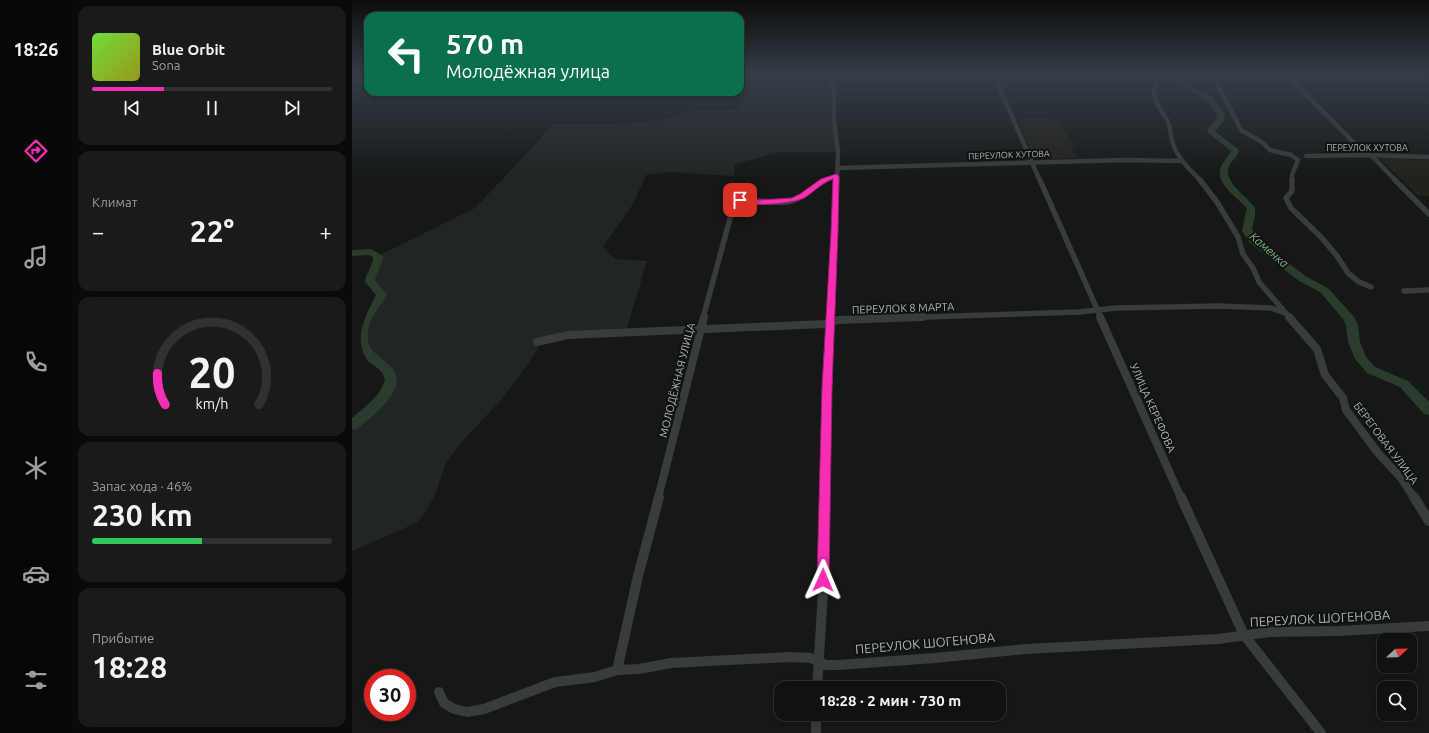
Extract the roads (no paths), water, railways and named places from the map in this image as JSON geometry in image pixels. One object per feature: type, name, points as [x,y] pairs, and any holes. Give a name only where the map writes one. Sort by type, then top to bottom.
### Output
[{"type":"street","points":[[817,681],[823,593],[827,388],[838,144],[834,121],[834,109]]},
{"type":"street","name":"УЛИЦА КЕРЕФОВА","points":[[1009,109],[1140,408],[1244,635],[1321,733]]},
{"type":"street","name":"БЕРЕГОВАЯ УЛИЦА","points":[[1160,109],[1168,120],[1173,145],[1182,161],[1202,182],[1217,202],[1238,237],[1243,254],[1253,268],[1259,282],[1317,349],[1325,375],[1343,398],[1346,410],[1378,453],[1402,480],[1429,521]]},
{"type":"street","points":[[1230,109],[1239,128],[1264,143],[1270,150],[1291,155],[1297,159]]},
{"type":"street","points":[[1320,109],[1360,149],[1371,156],[1429,214]]},
{"type":"street","points":[[1280,152],[1292,152],[1306,156]]},
{"type":"street","points":[[1297,159],[1306,156]]},
{"type":"street","name":"ПЕРЕУЛОК ХУТОВА","points":[[1306,156],[1429,157]]},
{"type":"street","points":[[1297,159],[1292,176],[1292,191],[1286,198],[1288,204],[1307,225],[1321,237],[1337,256],[1348,273],[1359,282],[1371,287]]},
{"type":"street","name":"ПЕРЕУЛОК ХУТОВА","points":[[836,168],[1126,160],[1182,161]]},
{"type":"street","name":"МОЛОДЁЖНАЯ УЛИЦА","points":[[617,670],[638,576],[674,441],[688,376],[736,201],[742,200],[764,202],[794,200],[802,196],[823,180],[836,176]]},
{"type":"street","points":[[1404,291],[1429,290]]},
{"type":"street","points":[[1271,308],[1276,301]]},
{"type":"street","name":"ПЕРЕУЛОК 8 МАРТА","points":[[537,342],[568,335],[701,328],[764,328],[818,324],[838,320],[1079,312],[1116,308],[1203,306],[1271,308],[1285,313]]},
{"type":"street","name":"ПЕРЕУЛОК ШОГЕНОВА","points":[[439,692],[444,703],[454,709],[466,712],[484,709],[555,682],[595,676],[617,670],[639,669],[699,660],[790,657],[811,658],[826,665],[838,665],[935,658],[1026,649],[1204,640],[1278,631],[1339,631],[1429,626]]},
{"type":"street","points":[[816,721],[816,733]]},
{"type":"waterway","name":"Каменка","points":[[1218,109],[1221,114],[1220,121],[1212,128],[1211,132],[1235,150],[1234,155],[1225,166],[1224,175],[1229,185],[1251,208],[1247,231],[1252,240],[1303,279],[1324,290],[1348,317],[1352,325],[1354,342],[1361,359],[1371,370],[1404,384],[1429,410]]},
{"type":"waterway","points":[[352,253],[371,252],[378,256],[378,263],[371,273],[370,282],[382,294],[367,316],[363,326],[362,341],[369,356],[386,368],[390,373],[391,379],[390,386],[381,400],[352,425]]}]
